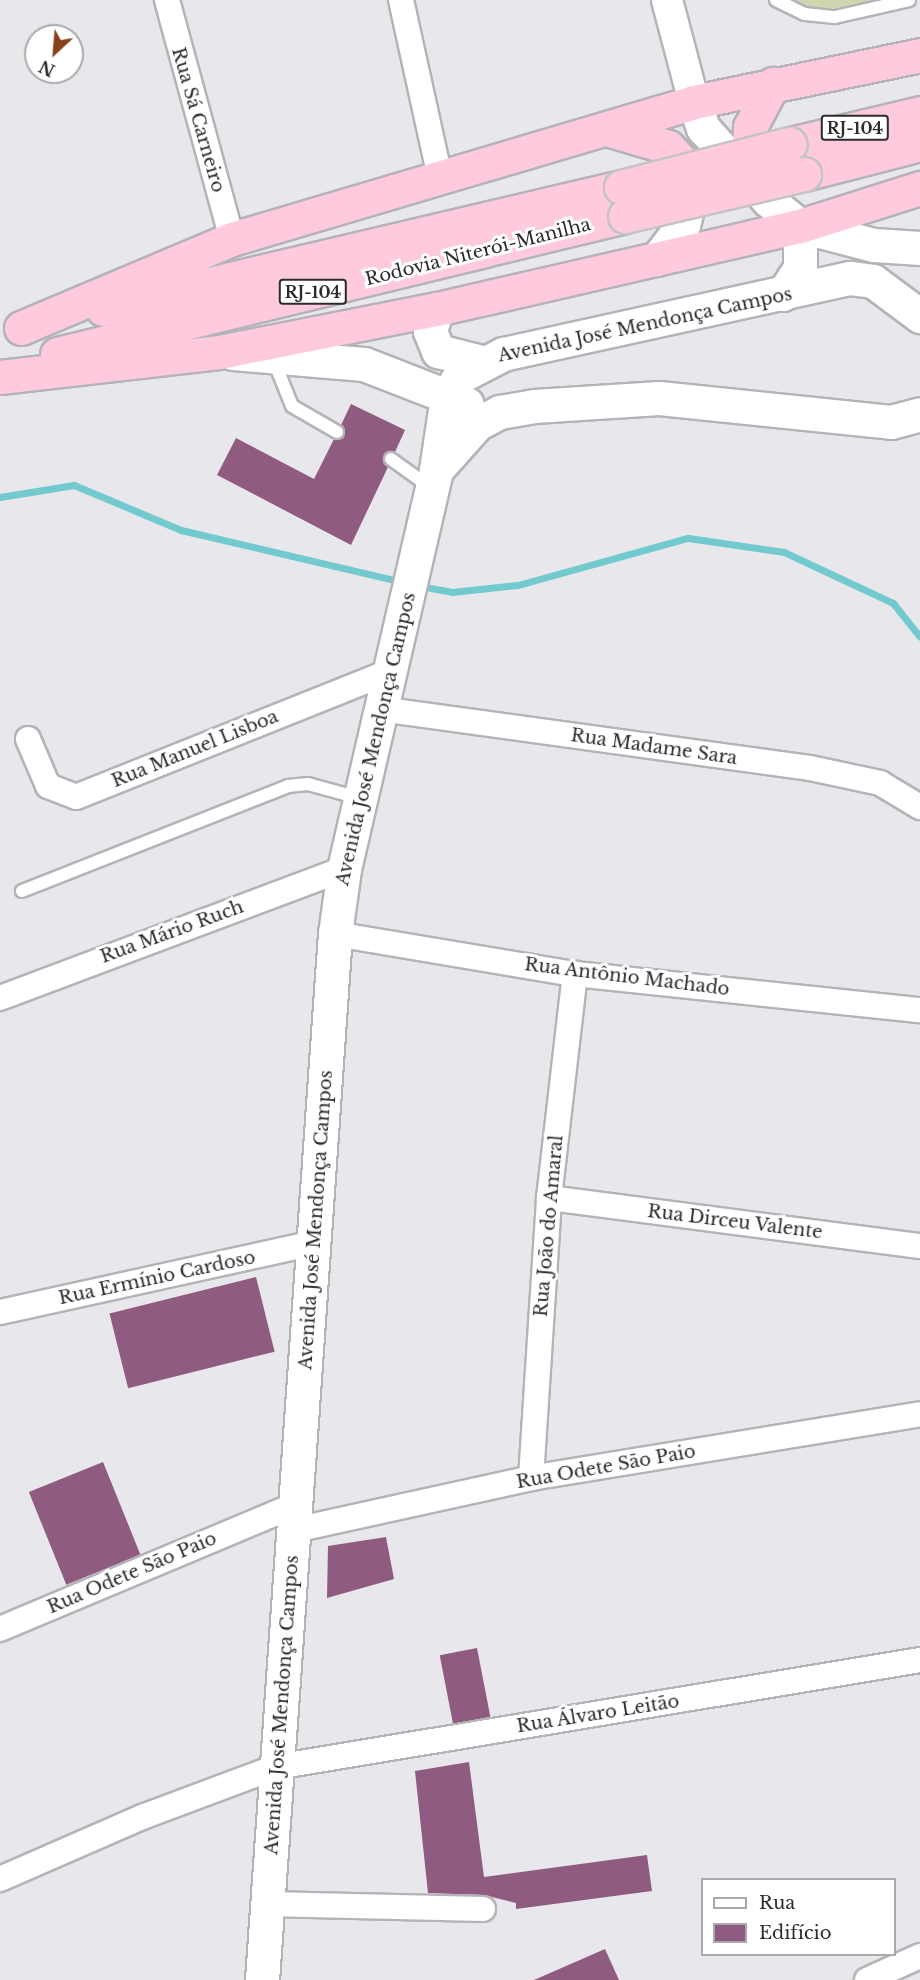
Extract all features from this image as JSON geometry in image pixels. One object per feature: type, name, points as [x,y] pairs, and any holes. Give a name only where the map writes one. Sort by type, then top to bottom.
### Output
[{"type":"highway","points":[[10,331],[232,239],[603,128],[699,115],[774,84],[920,54]]},
{"type":"highway","points":[[748,178],[750,127],[774,84]]},
{"type":"highway","name":"Rodovia Niterói-Manilha","points":[[0,368],[623,201],[790,144],[920,113]]},
{"type":"highway","points":[[603,128],[668,147],[685,165],[694,185]]},
{"type":"highway","name":"Rodovia Niterói-Manilha","points":[[10,331],[623,201],[804,174],[920,144]]},
{"type":"highway","points":[[0,377],[219,352],[437,309],[800,226],[920,188]]},
{"type":"main road","points":[[699,115],[748,178],[800,226],[874,245],[920,248]]},
{"type":"main road","points":[[657,259],[680,231],[694,185],[699,115]]},
{"type":"main road","points":[[783,294],[800,267],[800,226]]},
{"type":"main road","name":"Avenida José Mendonça Campos","points":[[262,1980],[335,934],[344,869],[417,558],[434,479],[447,396],[459,377],[482,362],[862,278],[886,289],[920,316]]},
{"type":"main road","points":[[437,309],[430,331],[438,351],[482,362],[477,375],[480,392],[507,410]]},
{"type":"main road","points":[[219,352],[364,364],[447,396],[507,410],[674,398],[910,423]]},
{"type":"main road","points":[[434,479],[477,424],[507,410]]},
{"type":"street","name":"Rua Sá Carneiro","points":[[167,0],[232,239]]},
{"type":"street","points":[[401,0],[440,177]]},
{"type":"street","points":[[667,0],[699,115]]},
{"type":"street","name":"Rua Manuel Lisboa","points":[[28,739],[48,786],[76,797],[389,672]]},
{"type":"street","name":"Rua Madame Sara","points":[[380,709],[810,768],[880,783],[920,807]]},
{"type":"street","name":"Rua Mário Ruch","points":[[0,998],[344,869]]},
{"type":"street","name":"Rua Antônio Machado","points":[[335,934],[575,974],[920,1010]]},
{"type":"street","name":"Rua João do Amaral","points":[[531,1478],[549,1198],[575,974]]},
{"type":"street","name":"Rua Dirceu Valente","points":[[549,1198],[920,1246]]},
{"type":"street","name":"Rua Ermínio Cardoso","points":[[0,1312],[313,1243]]},
{"type":"street","name":"Rua Odete São Paio","points":[[0,1629],[296,1517],[920,1414]]},
{"type":"street","name":"Rua Álvaro Leitão","points":[[0,1880],[142,1817],[276,1767],[920,1660]]},
{"type":"street","points":[[267,1904],[483,1909]]},
{"type":"street","points":[[867,1980],[920,1956]]},
{"type":"lane","points":[[776,0],[805,14],[836,17],[909,0]]},
{"type":"lane","points":[[273,357],[292,406],[337,432]]},
{"type":"lane","points":[[391,459],[434,479]]},
{"type":"lane","points":[[22,891],[288,786],[308,784],[360,798]]},
{"type":"green space","points":[[785,0],[878,0],[852,8],[819,9]]},
{"type":"building","points":[[351,404],[405,430],[395,452],[384,455],[388,467],[351,545],[217,475],[236,438],[314,479],[334,439],[344,436],[341,425]]},
{"type":"building","points":[[256,1277],[275,1352],[128,1388],[109,1314]]},
{"type":"building","points":[[103,1462],[140,1555],[66,1585],[29,1492]]},
{"type":"building","points":[[386,1537],[394,1579],[327,1598],[328,1546]]},
{"type":"building","points":[[477,1648],[490,1717],[453,1724],[440,1655]]},
{"type":"building","points":[[469,1762],[484,1877],[647,1855],[652,1891],[516,1909],[516,1903],[484,1895],[428,1893],[415,1771]]},
{"type":"building","points":[[605,1949],[619,1980],[534,1980]]},
{"type":"waterway","points":[[0,497],[74,485],[181,530],[402,582]]},
{"type":"waterway","points":[[419,586],[452,592],[518,585],[688,538],[784,552],[893,603],[920,637]]}]
